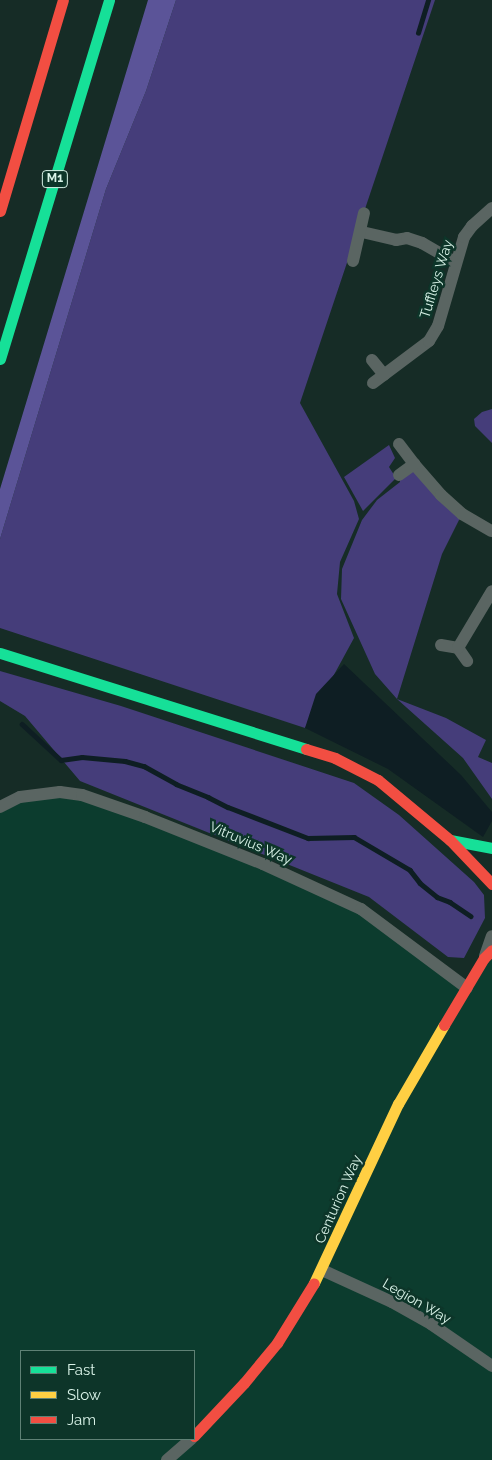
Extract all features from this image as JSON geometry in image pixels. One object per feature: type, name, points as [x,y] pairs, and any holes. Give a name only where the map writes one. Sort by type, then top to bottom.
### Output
[{"type":"main road","points":[[0,211],[63,0]]},
{"type":"main road","name":"M1","points":[[0,359],[110,0]]},
{"type":"main road","points":[[0,653],[335,758],[378,780],[450,840],[492,884]]},
{"type":"main road","points":[[450,840],[492,848]]},
{"type":"main road","name":"Centurion Way","points":[[195,1435],[236,1393],[277,1344],[322,1270],[390,1119],[488,954]]},
{"type":"street","name":"Tuffleys Way","points":[[372,360],[378,379],[429,341],[438,326],[464,237],[472,226],[492,208]]},
{"type":"street","points":[[354,261],[362,232],[364,213]]},
{"type":"street","points":[[362,232],[396,240],[407,238],[422,243],[456,263]]},
{"type":"street","points":[[399,444],[441,495],[455,507],[492,531]]},
{"type":"street","points":[[399,475],[414,464]]},
{"type":"street","points":[[458,648],[492,591]]},
{"type":"street","points":[[441,645],[458,648],[467,661]]},
{"type":"street","name":"Vitruvius Way","points":[[0,807],[20,797],[60,792],[82,795],[171,827],[263,864],[361,909],[467,988]]},
{"type":"street","name":"Centurion Way","points":[[488,954],[492,936]]},
{"type":"street","name":"Legion Way","points":[[322,1270],[392,1302],[431,1324],[492,1366]]},
{"type":"street","points":[[167,1460],[190,1440]]},
{"type":"shaded area","points":[[148,0],[176,0],[146,91],[106,189],[0,539],[0,489]]},
{"type":"shaded area","points":[[176,0],[435,0],[300,403],[354,501],[359,519],[340,562],[337,594],[354,638],[305,728],[0,628],[0,539],[106,189],[146,91]]},
{"type":"shaded area","points":[[492,409],[492,443],[475,426],[474,419],[482,412]]},
{"type":"shaded area","points":[[389,445],[395,458],[389,467],[396,478],[363,511],[344,477]]},
{"type":"shaded area","points":[[414,464],[462,514],[442,554],[397,699],[375,674],[341,599],[342,569],[362,520],[377,500],[400,482],[399,475]]},
{"type":"shaded area","points":[[344,664],[461,775],[492,812],[492,821],[483,837],[388,769],[305,728],[316,694]]},
{"type":"shaded area","points":[[0,671],[121,706],[354,783],[399,815],[474,882],[484,895],[485,918],[464,958],[448,957],[369,897],[80,781],[25,716],[0,701]]},
{"type":"shaded area","points":[[397,699],[446,718],[486,740],[478,757],[492,763],[492,799],[463,758]]},
{"type":"shaded area","points":[[60,792],[145,817],[369,915],[467,988],[492,958],[492,1460],[0,1460],[0,810],[24,796]]},
{"type":"waterway","points":[[418,33],[428,0]]},
{"type":"waterway","points":[[22,724],[61,760],[82,757],[125,761],[144,766],[176,784],[228,807],[308,838],[354,837],[410,870],[420,883],[437,897],[450,902],[471,916]]},
{"type":"traffic: fast","points":[[0,359],[109,0]]},
{"type":"traffic: fast","points":[[0,653],[306,749]]},
{"type":"traffic: fast","points":[[450,840],[492,848]]},
{"type":"traffic: slow","points":[[314,1283],[398,1104],[444,1025]]},
{"type":"traffic: jam","points":[[0,211],[63,0]]},
{"type":"traffic: jam","points":[[306,749],[335,758],[378,780],[450,840],[492,884]]},
{"type":"traffic: jam","points":[[444,1025],[484,958],[492,950]]},
{"type":"traffic: jam","points":[[195,1435],[244,1383],[277,1343],[314,1283]]}]
